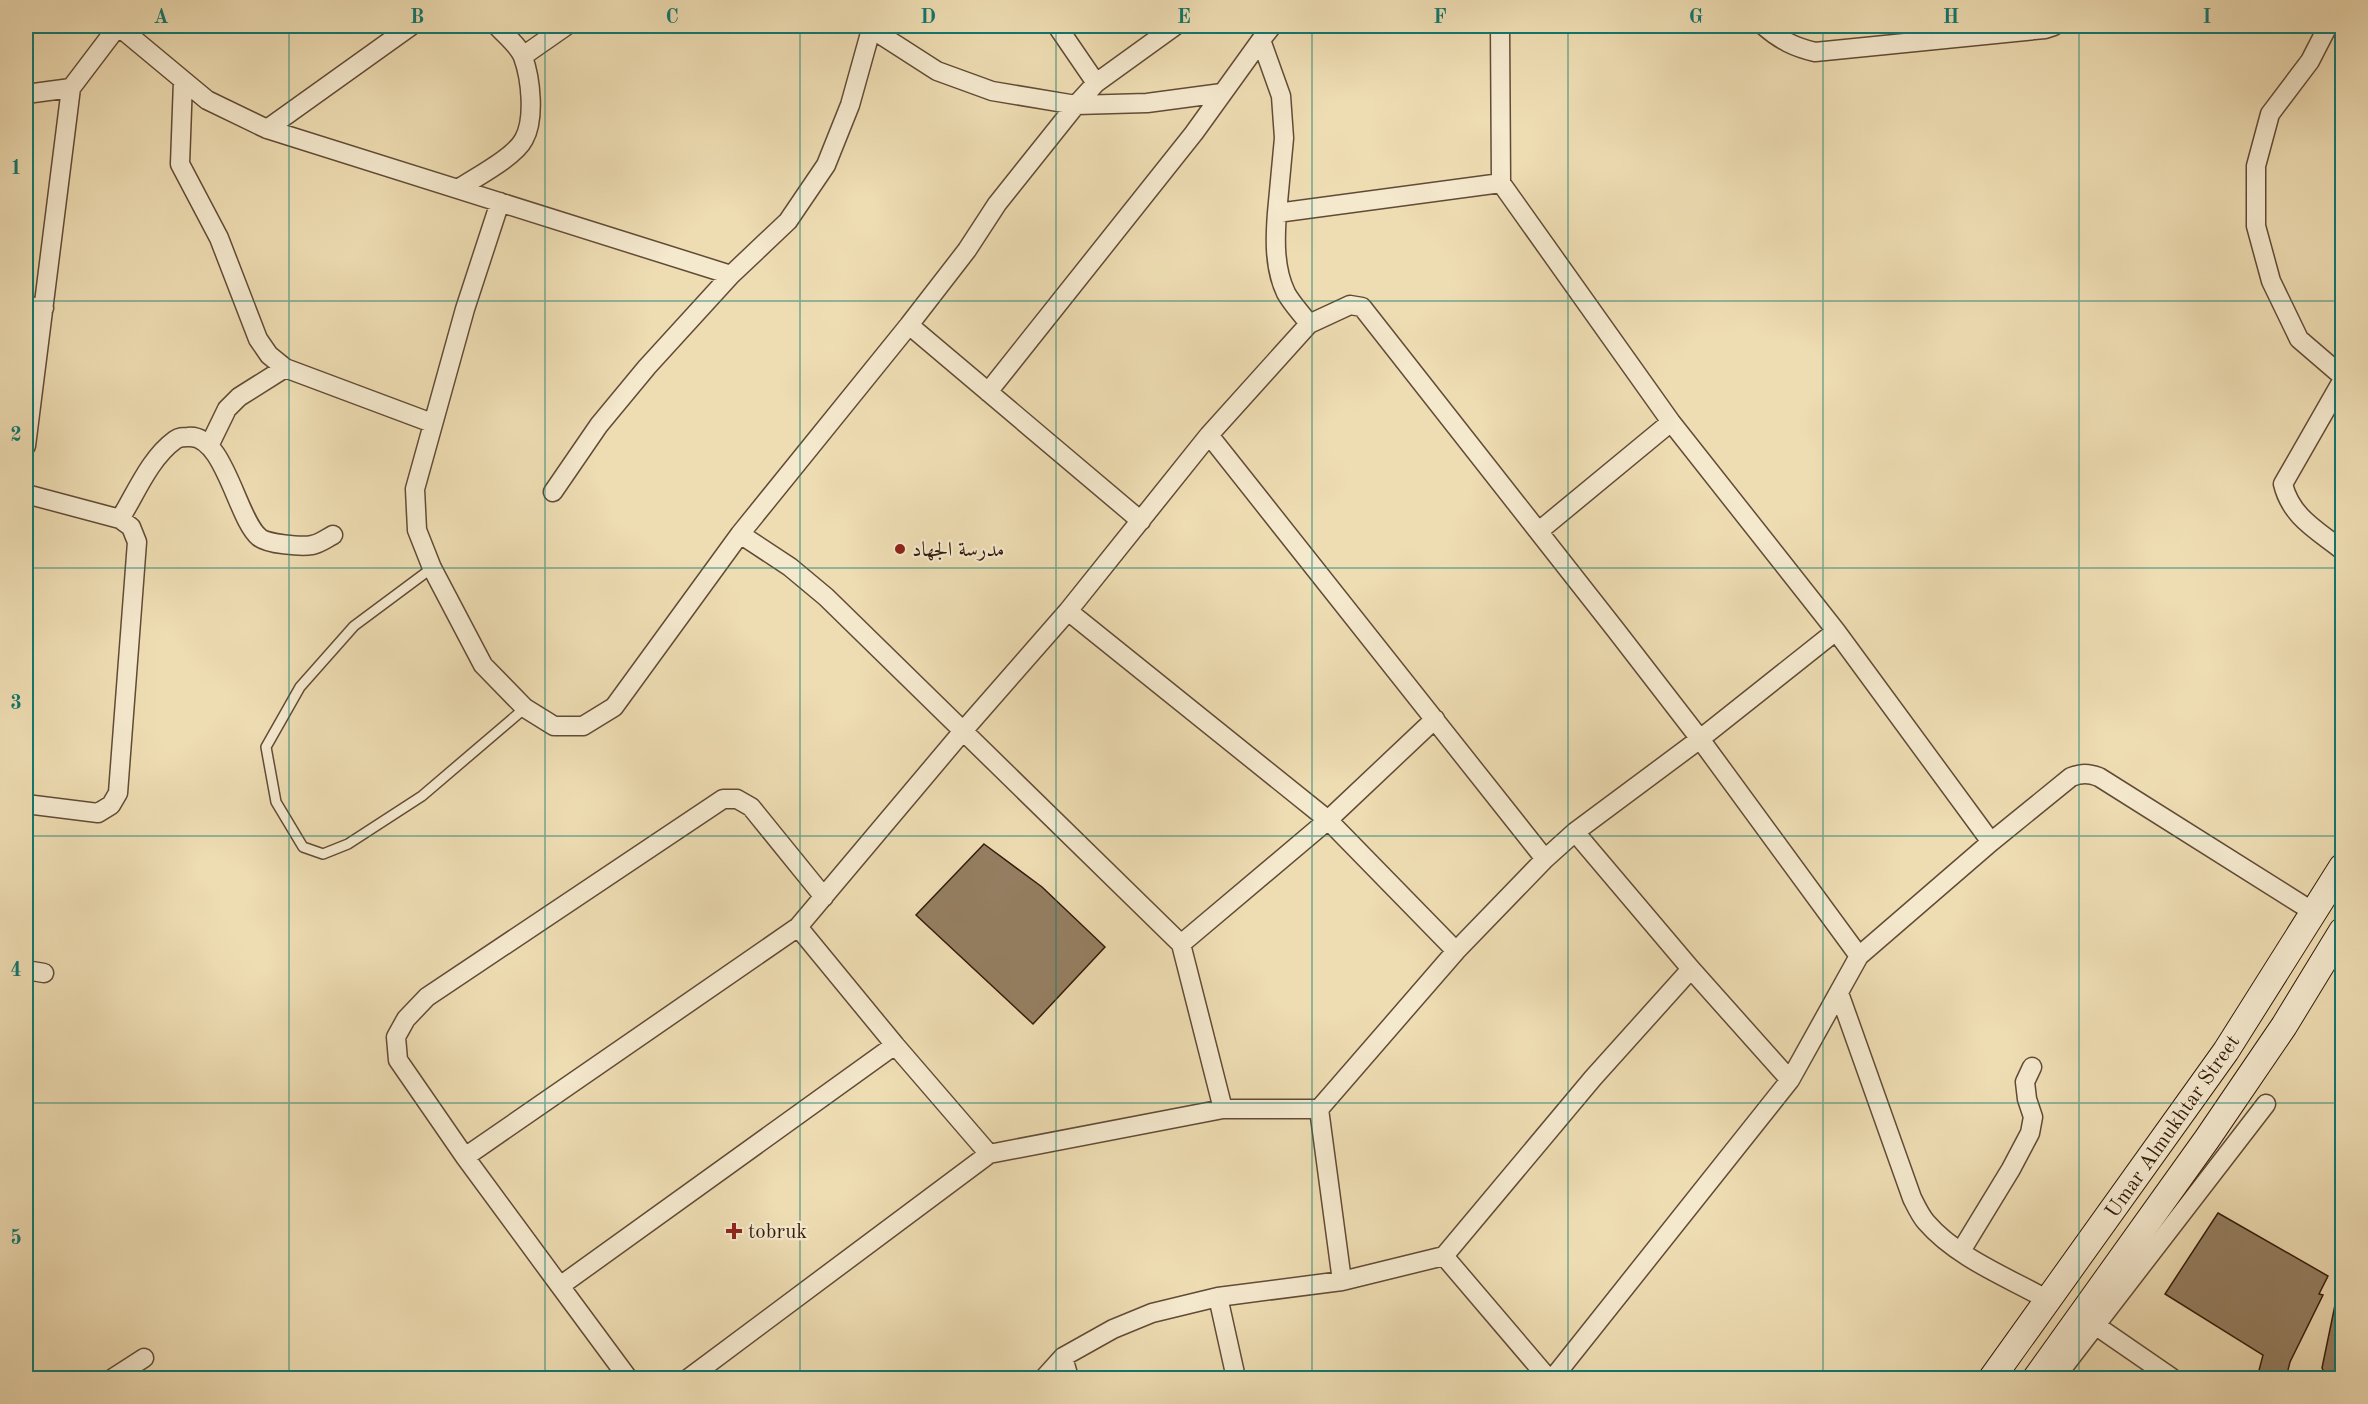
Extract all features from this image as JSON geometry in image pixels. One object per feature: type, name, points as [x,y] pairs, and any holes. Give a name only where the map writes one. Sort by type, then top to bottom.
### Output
[{"type":"street","points":[[26,446],[71,88],[118,26],[207,99],[267,129],[730,275]]},
{"type":"street","points":[[267,129],[411,26]]},
{"type":"street","points":[[458,189],[503,160],[524,140],[531,117],[530,90],[523,56],[497,26]]},
{"type":"street","points":[[523,56],[566,26]]},
{"type":"street","points":[[1057,26],[1096,83]]},
{"type":"street","points":[[500,202],[465,309],[415,489],[417,530],[432,567],[483,665],[525,708],[554,726],[583,726],[614,707],[740,534],[909,325],[967,250],[997,204],[1076,105],[1096,83],[1175,26]]},
{"type":"street","points":[[1500,26],[1501,183],[1671,422],[1836,631],[1991,842]]},
{"type":"street","points":[[1764,26],[1777,38],[1795,48],[1815,52],[2045,29],[2054,26]]},
{"type":"street","points":[[2328,26],[2310,61],[2270,114],[2256,166],[2256,226],[2271,281],[2299,339],[2343,376]]},
{"type":"street","points":[[552,492],[598,425],[647,367],[730,275],[789,221],[826,165],[850,105],[870,27],[937,71],[992,91],[1076,105],[1146,103],[1222,93]]},
{"type":"street","points":[[988,392],[1194,133],[1266,33]]},
{"type":"street","points":[[1266,33],[1281,96],[1283,161],[1275,238],[1280,275],[1287,294],[1309,324]]},
{"type":"street","points":[[183,81],[180,164],[219,238],[258,339],[269,355],[285,368],[432,423]]},
{"type":"street","points":[[26,94],[71,88]]},
{"type":"street","points":[[1277,213],[1501,183]]},
{"type":"street","points":[[465,1157],[798,927],[963,731],[1068,611],[1209,435],[1309,324],[1350,305],[1362,307],[1539,531],[1700,739],[1859,956]]},
{"type":"street","points":[[26,306],[44,308]]},
{"type":"street","points":[[909,325],[1141,521]]},
{"type":"street","points":[[209,446],[226,409],[239,397],[285,368]]},
{"type":"street","points":[[2343,381],[2283,484],[2287,500],[2298,516],[2343,550]]},
{"type":"street","points":[[1539,531],[1671,422]]},
{"type":"street","points":[[1209,435],[1545,859]]},
{"type":"street","points":[[120,519],[159,455],[177,438],[194,436],[209,446],[229,478],[251,527],[260,539],[276,543],[313,545],[333,535]]},
{"type":"street","points":[[26,494],[120,519],[131,527],[137,542],[118,793],[111,805],[98,813],[26,804]]},
{"type":"street","points":[[740,534],[790,567],[826,597],[1181,944],[1223,1109]]},
{"type":"street","points":[[1068,611],[1328,820],[1456,951]]},
{"type":"street","points":[[1342,1281],[1319,1109],[1456,951],[1545,859],[1575,832],[1700,739],[1836,631]]},
{"type":"street","points":[[1181,944],[1328,820],[1435,719]]},
{"type":"street","points":[[1553,1378],[1790,1080],[1859,956],[1991,842],[2071,777],[2081,773],[2098,777],[2315,913]]},
{"type":"street","points":[[628,1378],[465,1157],[398,1060],[396,1037],[406,1019],[427,997],[723,799],[737,799],[751,807],[824,897]]},
{"type":"street","points":[[1575,832],[1690,969],[1790,1080]]},
{"type":"street","name":"Umar Almukhtar Street","points":[[1992,1378],[2226,1051],[2343,867]]},
{"type":"street","points":[[798,927],[989,1154]]},
{"type":"street","name":"Umar Almukhtar Street","points":[[2036,1378],[2207,1139],[2284,1026],[2343,931]]},
{"type":"street","points":[[1044,1378],[1063,1357],[1113,1329],[1152,1313],[1218,1297],[1342,1281],[1444,1256],[1593,1078],[1690,969]]},
{"type":"street","points":[[26,970],[44,973]]},
{"type":"street","points":[[1839,993],[1912,1198],[1924,1220],[1939,1235],[1961,1251],[2048,1300]]},
{"type":"street","points":[[560,1286],[895,1045]]},
{"type":"street","points":[[1961,1251],[2030,1133],[2033,1117],[2027,1099],[2025,1082],[2032,1067]]},
{"type":"street","points":[[2055,1378],[2266,1104]]},
{"type":"street","points":[[689,1378],[989,1154],[1223,1109],[1319,1109]]},
{"type":"street","points":[[1444,1256],[1548,1378]]},
{"type":"street","points":[[1218,1297],[1236,1378]]},
{"type":"street","points":[[2095,1325],[2172,1378]]},
{"type":"street","points":[[1063,1357],[1069,1378]]},
{"type":"street","points":[[113,1378],[144,1358]]},
{"type":"lane","points":[[432,567],[354,626],[300,687],[266,747],[276,802],[303,847],[323,854],[348,844],[422,796],[525,708]]},
{"type":"building","points":[[984,844],[1042,887],[1105,947],[1033,1024],[916,915]]},
{"type":"building","points":[[2218,1213],[2328,1276],[2319,1294],[2323,1295],[2290,1362],[2286,1378],[2257,1378],[2263,1355],[2165,1294]]},
{"type":"building","points":[[2335,1305],[2343,1306],[2343,1378],[2327,1378],[2322,1368]]},
{"type":"place","name":"مدرسة الجهاد","points":[[900,549]]},
{"type":"place","name":"tobruk","points":[[734,1231]]}]
